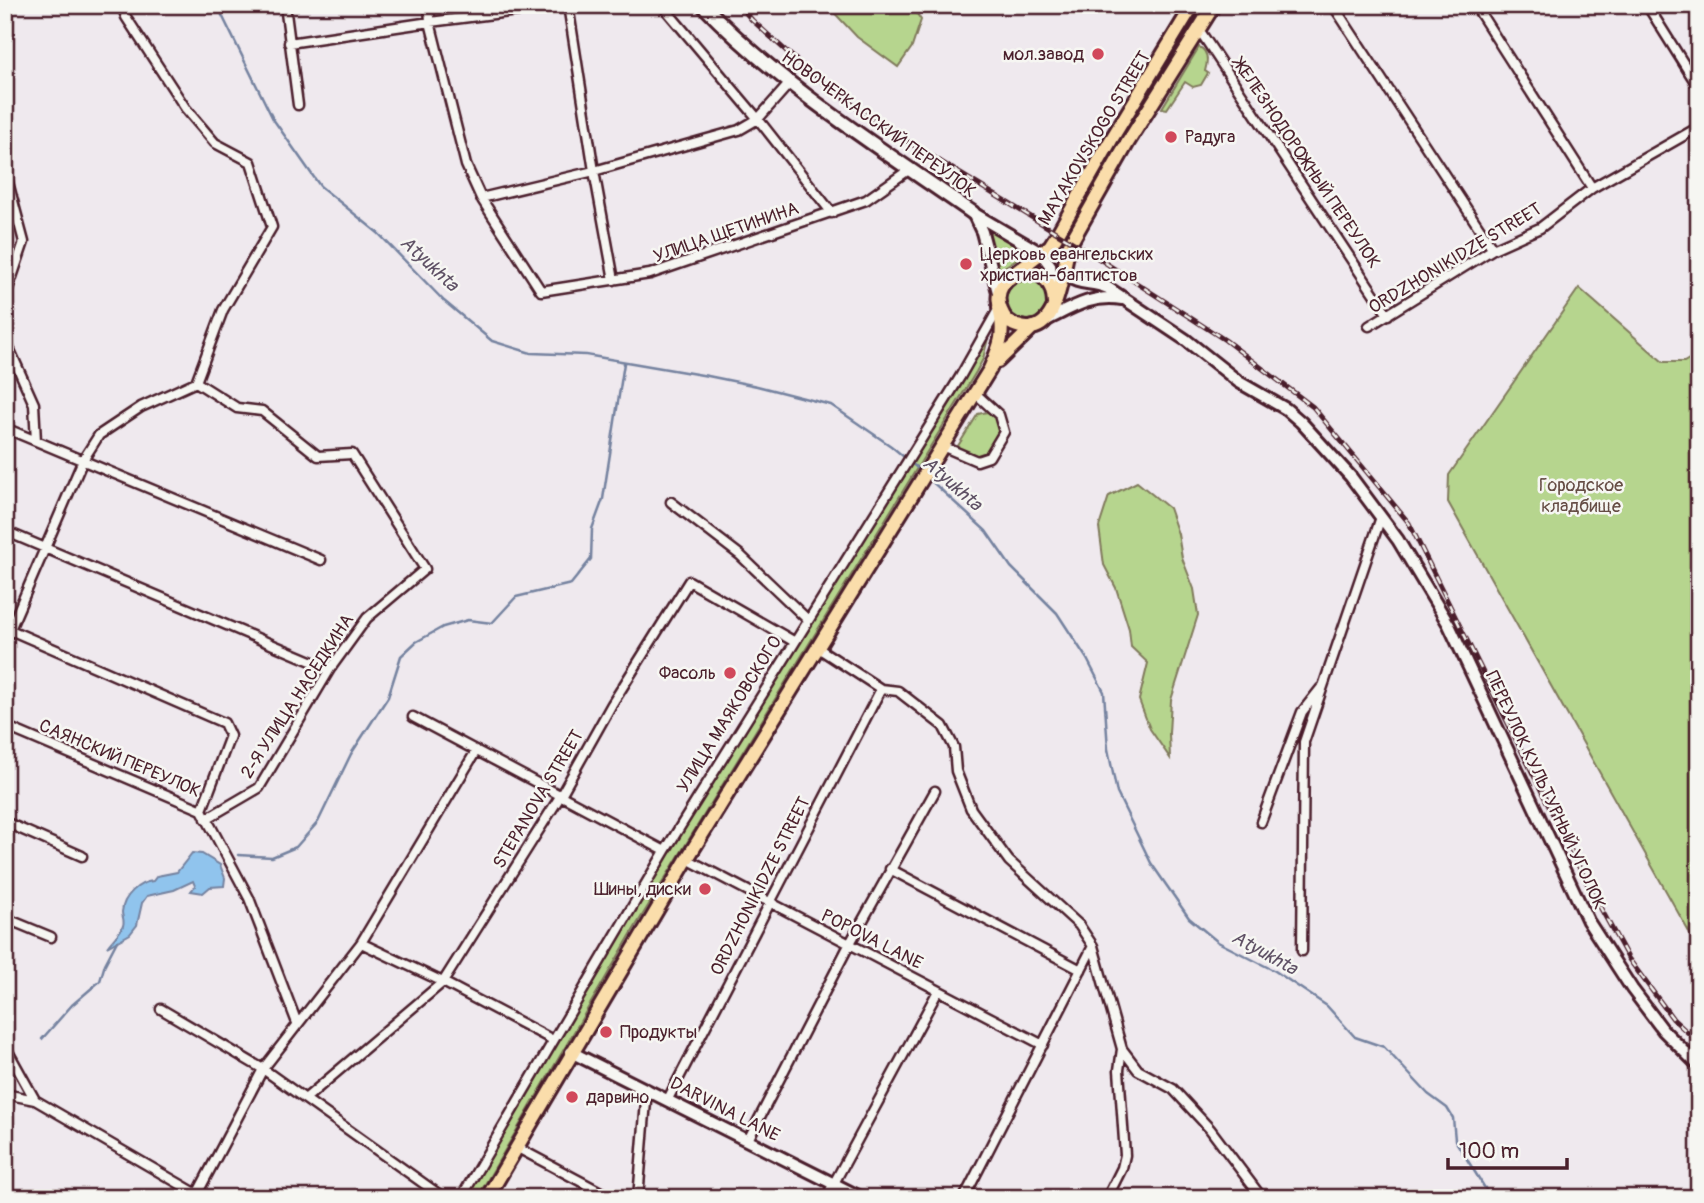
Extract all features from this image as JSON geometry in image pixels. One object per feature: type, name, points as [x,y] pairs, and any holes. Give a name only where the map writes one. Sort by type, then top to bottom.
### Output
[{"type":"main road","name":"НОВОЧЕРКАССКИЙ ПЕРЕУЛОК","points":[[703,5],[728,31],[789,84],[972,213]]},
{"type":"main road","name":"MAYAKOVSKOGO STREET","points":[[1010,277],[1041,253],[1057,235],[1193,5]]},
{"type":"main road","points":[[990,369],[1051,314],[1070,244],[1214,5]]},
{"type":"main road","points":[[487,1198],[687,859],[990,369],[1003,332],[999,301],[1003,285],[1010,277],[1020,272],[1031,272],[1041,275],[1050,283],[1054,299]]},
{"type":"main road","points":[[999,301],[1004,317],[1012,323],[1023,328],[1038,325]]},
{"type":"street","points":[[5,641],[83,460],[99,435],[141,407],[197,382],[223,310],[272,227],[251,162],[215,143],[186,109],[126,17],[122,5]]},
{"type":"street","points":[[285,5],[298,105]]},
{"type":"street","points":[[429,5],[430,22],[466,165],[481,198],[594,171],[739,130],[758,119],[789,84]]},
{"type":"street","points":[[289,43],[567,5],[614,280]]},
{"type":"street","points":[[662,5],[758,119],[832,213]]},
{"type":"street","points":[[1333,5],[1493,249]]},
{"type":"street","points":[[1475,5],[1592,188]]},
{"type":"street","points":[[1647,5],[1699,88]]},
{"type":"street","name":"ЖЕЛЕЗНОДОРОЖНЫЙ ПЕРЕУЛОК","points":[[1198,28],[1388,315]]},
{"type":"street","name":"ORDZHONIKIDZE STREET","points":[[1369,326],[1493,249],[1541,228],[1592,188],[1699,127]]},
{"type":"street","name":"УЛИЦА ЩЕТИНИНА","points":[[481,198],[541,291],[650,274],[866,200],[910,169]]},
{"type":"street","points":[[5,171],[24,242],[5,298]]},
{"type":"street","points":[[972,213],[1041,253],[1050,265],[1054,299]]},
{"type":"street","points":[[972,213],[982,232],[999,301]]},
{"type":"street","points":[[1062,273],[1082,284],[1098,284],[1108,288],[1186,340],[1239,382],[1286,409],[1351,477],[1381,516],[1304,742],[1302,951]]},
{"type":"street","points":[[1038,325],[1084,301],[1098,298],[1126,300]]},
{"type":"street","name":"УЛИЦА МАЯКОВСКОГО","points":[[461,1198],[665,851],[986,333],[999,301]]},
{"type":"street","points":[[5,339],[34,404],[36,441]]},
{"type":"street","name":"2-Я УЛИЦА НАСЕДКИНА","points":[[197,382],[237,408],[262,411],[318,456],[352,454],[425,569],[367,618],[330,669],[259,788],[206,820]]},
{"type":"street","points":[[940,450],[977,461],[989,457],[1003,432],[999,415],[975,393]]},
{"type":"street","points":[[5,428],[321,560]]},
{"type":"street","points":[[671,502],[740,555],[808,620]]},
{"type":"street","name":"ПЕРЕУЛОК КУЛЬТУРНЫЙ УГОЛОК","points":[[1381,516],[1421,576],[1448,625],[1588,921],[1632,989],[1663,1030],[1699,1066]]},
{"type":"street","points":[[5,531],[330,669]]},
{"type":"street","name":"STEPANOVA STREET","points":[[305,1099],[443,982],[561,795],[612,704],[689,581],[795,642]]},
{"type":"street","points":[[8,629],[224,723],[230,736],[202,810]]},
{"type":"street","points":[[818,648],[881,689],[898,691],[943,726],[954,747],[956,771],[971,809],[1009,861],[1079,925],[1093,946],[1122,1049],[1138,1070],[1173,1089],[1210,1129],[1262,1198]]},
{"type":"street","points":[[1261,822],[1302,712],[1325,682]]},
{"type":"street","name":"ORDZHONIKIDZE STREET","points":[[668,1099],[881,689]]},
{"type":"street","points":[[413,718],[665,851]]},
{"type":"street","name":"САЯНСКИЙ ПЕРЕУЛОК","points":[[5,726],[202,810],[249,898],[297,1023]]},
{"type":"street","points":[[5,1094],[35,1100],[199,1196],[263,1069],[361,943],[476,751]]},
{"type":"street","points":[[748,1140],[849,945],[935,792]]},
{"type":"street","points":[[5,822],[82,856]]},
{"type":"street","name":"POPOVA LANE","points":[[687,859],[1043,1045]]},
{"type":"street","points":[[890,869],[1081,970]]},
{"type":"street","points":[[5,918],[51,937]]},
{"type":"street","points":[[361,943],[443,982],[552,1040]]},
{"type":"street","points":[[964,1198],[1093,946]]},
{"type":"street","points":[[826,1198],[938,990]]},
{"type":"street","points":[[161,1009],[263,1069],[444,1198]]},
{"type":"street","points":[[5,1045],[35,1100]]},
{"type":"street","points":[[1107,1198],[1122,1168],[1125,1155],[1119,1069],[1122,1049]]},
{"type":"street","name":"DARVINA LANE","points":[[571,1052],[862,1198]]},
{"type":"street","points":[[638,1198],[647,1089]]},
{"type":"street","points":[[516,1147],[612,1198]]},
{"type":"green space","points":[[827,5],[911,5],[921,20],[912,47],[898,67],[857,37]]},
{"type":"green space","points":[[1201,5],[1208,5],[1074,227],[1070,225]]},
{"type":"green space","points":[[1199,47],[1206,54],[1205,71],[1208,73],[1201,85],[1193,87],[1185,82],[1167,109],[1162,108]]},
{"type":"green space","points":[[987,226],[1025,254],[996,272]]},
{"type":"green space","points":[[1026,278],[1041,284],[1047,299],[1041,314],[1026,320],[1011,314],[1005,299],[1011,284]]},
{"type":"green space","name":"Городское кладбище","points":[[1579,288],[1663,362],[1684,362],[1699,353],[1699,950],[1448,502],[1449,475]]},
{"type":"green space","points":[[989,334],[983,359],[976,372],[637,924],[477,1198],[466,1198],[629,918]]},
{"type":"green space","points":[[987,412],[997,418],[1001,433],[988,452],[977,459],[956,449],[978,414]]},
{"type":"green space","points":[[1137,482],[1169,508],[1178,534],[1182,558],[1194,589],[1198,615],[1171,700],[1170,758],[1150,729],[1139,700],[1148,663],[1131,647],[1129,629],[1116,588],[1104,565],[1099,527],[1109,496]]},
{"type":"water","points":[[192,853],[202,854],[220,865],[225,878],[224,886],[210,887],[203,893],[191,891],[195,886],[193,881],[174,890],[147,896],[142,903],[137,925],[130,934],[107,947],[123,926],[123,906],[133,891],[142,884],[153,881],[157,876],[177,872]]},
{"type":"waterway","name":"Atyukhta","points":[[217,5],[273,119],[320,186],[378,233],[444,301],[492,341],[531,353],[586,355],[708,376],[831,405],[891,446],[922,472]]},
{"type":"waterway","points":[[238,855],[272,857],[296,847],[318,822],[351,754],[388,697],[401,656],[416,642],[443,627],[468,620],[492,623],[516,597],[571,584],[591,559],[592,529],[603,499],[624,363]]},
{"type":"waterway","name":"Atyukhta","points":[[927,477],[986,531],[1011,567],[1057,613],[1087,659],[1104,692],[1108,749],[1117,793],[1151,863],[1189,918],[1218,942],[1275,971],[1327,1006],[1355,1037],[1384,1047],[1428,1094],[1447,1108],[1453,1118],[1455,1140],[1491,1198]]},
{"type":"waterway","points":[[42,1039],[72,1005],[100,981],[117,941]]},
{"type":"railway","points":[[739,5],[806,69],[874,121],[1090,253],[1225,340],[1313,407],[1409,523],[1588,885],[1628,958],[1673,1019],[1699,1043]]},
{"type":"place","name":"мол.завод","points":[[1098,54]]},
{"type":"place","name":"Радуга","points":[[1171,137]]},
{"type":"place","name":"Церковь евангельских христиан-баптистов","points":[[966,264]]},
{"type":"place","name":"Фасоль","points":[[730,673]]},
{"type":"place","name":"Шины, диски","points":[[705,889]]},
{"type":"place","name":"Продукты","points":[[606,1032]]},
{"type":"place","name":"дарвино","points":[[572,1097]]}]
